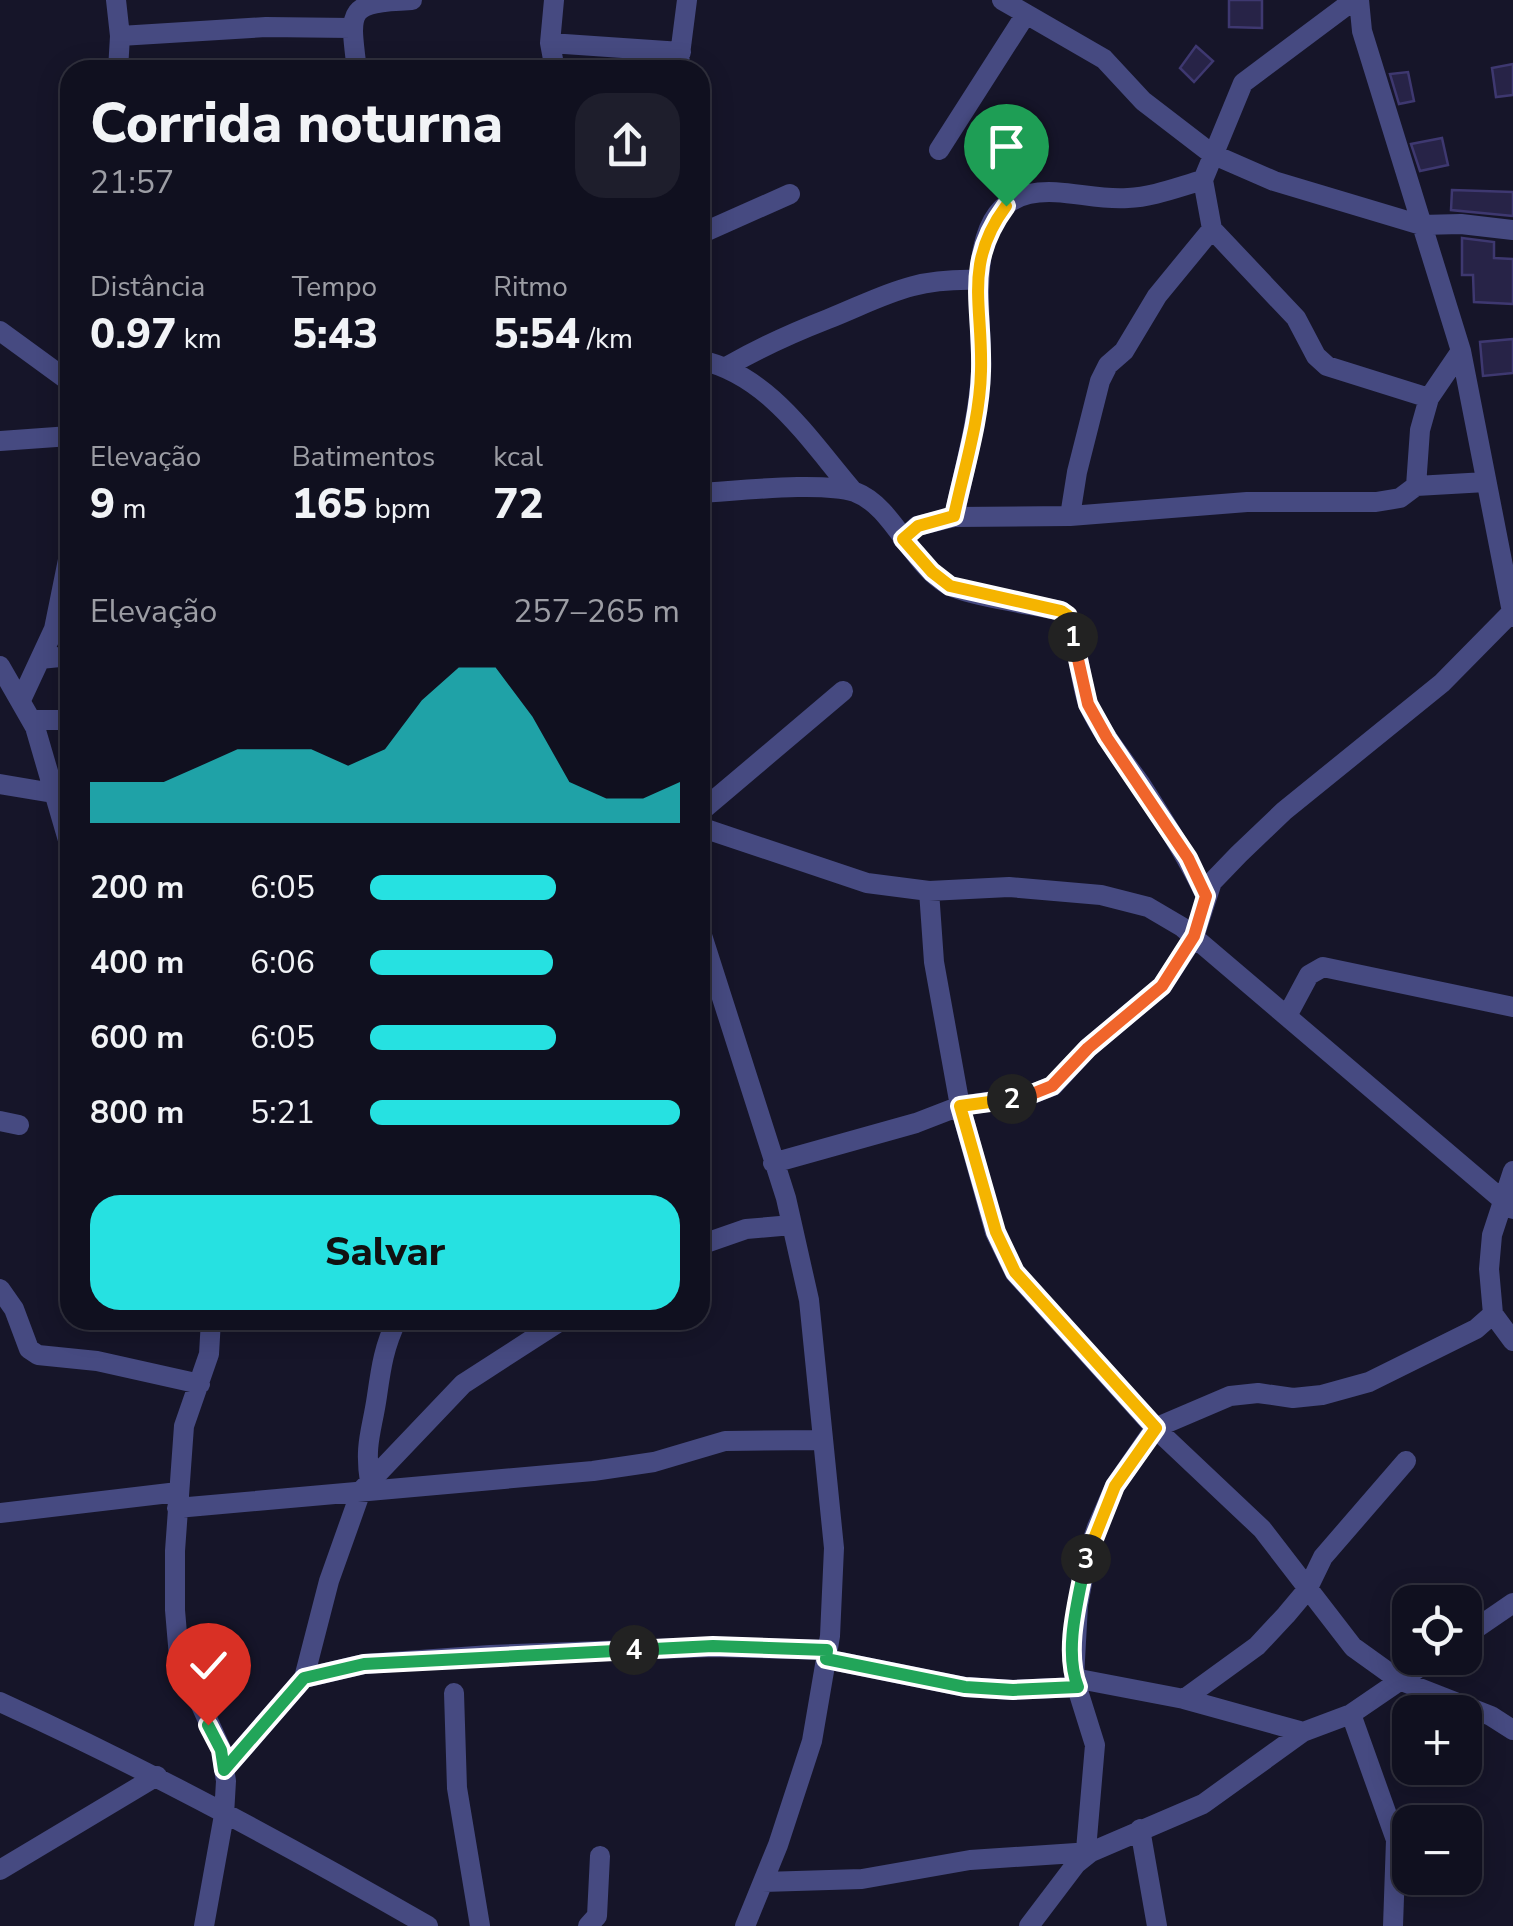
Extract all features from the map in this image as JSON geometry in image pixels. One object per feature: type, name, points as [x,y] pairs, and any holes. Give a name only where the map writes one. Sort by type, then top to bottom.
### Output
[{"type":"street","points":[[116,0],[119,60]]},
{"type":"street","points":[[356,60],[351,28],[354,14],[375,2],[412,0]]},
{"type":"street","points":[[554,0],[550,42],[554,60]]},
{"type":"street","points":[[679,60],[687,0]]},
{"type":"street","points":[[1002,0],[1104,59],[1143,101],[1212,154],[1274,180],[1421,224],[1513,230]]},
{"type":"street","points":[[773,1163],[916,1123],[960,1106],[1027,1096],[1052,1086],[1088,1048],[1162,986],[1194,936],[1212,882],[1284,810],[1442,683],[1512,615],[1506,540],[1486,482],[1461,350],[1362,31],[1356,0],[1242,82],[1202,180],[1212,229],[1296,318],[1316,356],[1327,366],[1429,398]]},
{"type":"street","points":[[938,150],[1026,14]]},
{"type":"street","points":[[120,36],[266,26],[351,28]]},
{"type":"street","points":[[550,42],[672,60]]},
{"type":"street","points":[[954,516],[981,372],[978,280],[982,245],[994,222],[1006,206],[1024,194],[1052,192],[1128,198],[1202,180]]},
{"type":"street","points":[[710,230],[790,194]]},
{"type":"street","points":[[1070,516],[1077,472],[1108,364],[1124,350],[1149,307],[1212,229]]},
{"type":"street","points":[[728,366],[771,341],[900,287],[941,279],[978,280]]},
{"type":"street","points":[[0,332],[60,375]]},
{"type":"street","points":[[1416,486],[1420,430],[1429,398],[1461,350]]},
{"type":"street","points":[[710,362],[728,366],[779,403],[852,491],[880,511],[932,572],[950,586],[1061,611],[1068,616],[1088,704],[1188,858],[1206,896]]},
{"type":"street","points":[[0,441],[60,437]]},
{"type":"street","points":[[903,539],[918,526],[954,516],[1070,516],[1247,502],[1376,502],[1400,498],[1416,486],[1486,482]]},
{"type":"street","points":[[710,493],[789,488],[852,491]]},
{"type":"street","points":[[21,700],[54,628],[60,599]]},
{"type":"street","points":[[40,659],[60,657]]},
{"type":"street","points":[[0,666],[32,720],[60,815]]},
{"type":"street","points":[[710,803],[842,691]]},
{"type":"street","points":[[32,720],[60,720]]},
{"type":"street","points":[[0,784],[53,793]]},
{"type":"street","points":[[710,830],[867,884],[929,891],[1009,887],[1101,894],[1148,907],[1194,936],[1508,1205]]},
{"type":"street","points":[[929,891],[934,962],[960,1106],[996,1232],[1015,1272],[1156,1428],[1262,1530],[1353,1647],[1399,1680],[1492,1716],[1513,1730]]},
{"type":"street","points":[[710,960],[792,1225],[809,1300],[834,1548],[826,1654],[812,1741],[745,1926]]},
{"type":"street","points":[[1287,1016],[1310,975],[1323,967],[1513,1008]]},
{"type":"street","points":[[1513,1171],[1508,1205],[1492,1235],[1489,1269],[1493,1314],[1513,1341]]},
{"type":"street","points":[[710,1242],[746,1229],[792,1225]]},
{"type":"street","points":[[0,1288],[14,1309],[29,1349],[38,1354],[98,1361],[200,1384]]},
{"type":"street","points":[[1029,1926],[1089,1851],[1095,1745],[1076,1682],[1076,1625],[1087,1557],[1115,1486],[1156,1428],[1230,1396],[1258,1393],[1293,1398],[1322,1395],[1369,1382],[1476,1330],[1493,1314]]},
{"type":"street","points":[[204,1926],[224,1815],[224,1770],[221,1750],[179,1657],[174,1610],[184,1426],[209,1354],[210,1330]]},
{"type":"street","points":[[224,1770],[304,1678],[329,1582],[366,1486],[368,1429],[377,1399],[384,1346],[392,1330]]},
{"type":"street","points":[[366,1486],[463,1384],[547,1330]]},
{"type":"street","points":[[0,1513],[594,1472],[654,1462],[724,1442],[822,1440]]},
{"type":"street","points":[[1184,1699],[1257,1646],[1307,1590],[1323,1558],[1406,1461]]},
{"type":"street","points":[[1482,1625],[1513,1604]]},
{"type":"street","points":[[304,1678],[364,1664],[713,1646],[826,1654],[965,1687],[1013,1690],[1076,1682],[1184,1699],[1303,1732]]},
{"type":"street","points":[[763,1882],[862,1879],[970,1860],[1089,1851],[1202,1804],[1303,1732],[1351,1714],[1407,1675]]},
{"type":"street","points":[[454,1693],[457,1788],[480,1926]]},
{"type":"street","points":[[0,1702],[157,1776],[224,1815],[256,1827],[428,1926]]},
{"type":"street","points":[[1351,1714],[1396,1840],[1393,1926]]},
{"type":"street","points":[[0,1870],[157,1776]]},
{"type":"street","points":[[1140,1829],[1158,1926]]},
{"type":"street","points":[[588,1926],[597,1916],[600,1856]]},
{"type":"building","points":[[1229,0],[1262,0],[1262,28],[1229,27]]},
{"type":"building","points":[[1196,46],[1213,61],[1194,82],[1180,68]]},
{"type":"building","points":[[1513,64],[1513,95],[1496,97],[1492,68]]},
{"type":"building","points":[[1408,72],[1414,101],[1399,104],[1390,74]]},
{"type":"building","points":[[1442,138],[1448,165],[1420,171],[1411,144]]},
{"type":"building","points":[[1452,190],[1513,192],[1513,216],[1451,210]]},
{"type":"building","points":[[1462,238],[1494,242],[1494,258],[1513,259],[1513,304],[1474,302],[1473,275],[1462,275]]},
{"type":"building","points":[[1513,339],[1513,373],[1483,376],[1480,342]]},
{"type":"route","points":[[208,1725],[221,1750],[224,1770],[304,1678],[364,1664],[490,1655],[713,1646],[827,1650],[826,1659],[965,1687],[1078,1687],[1074,1678],[1074,1645],[1087,1557],[1115,1486],[1156,1428],[1015,1272],[996,1232],[960,1106],[1027,1096],[1052,1086],[1088,1048],[1162,986],[1194,936],[1206,896],[1188,858],[1088,704],[1068,616],[1061,611],[950,586],[903,539],[918,526],[954,516],[981,372],[978,280],[982,245],[1006,206]]}]
